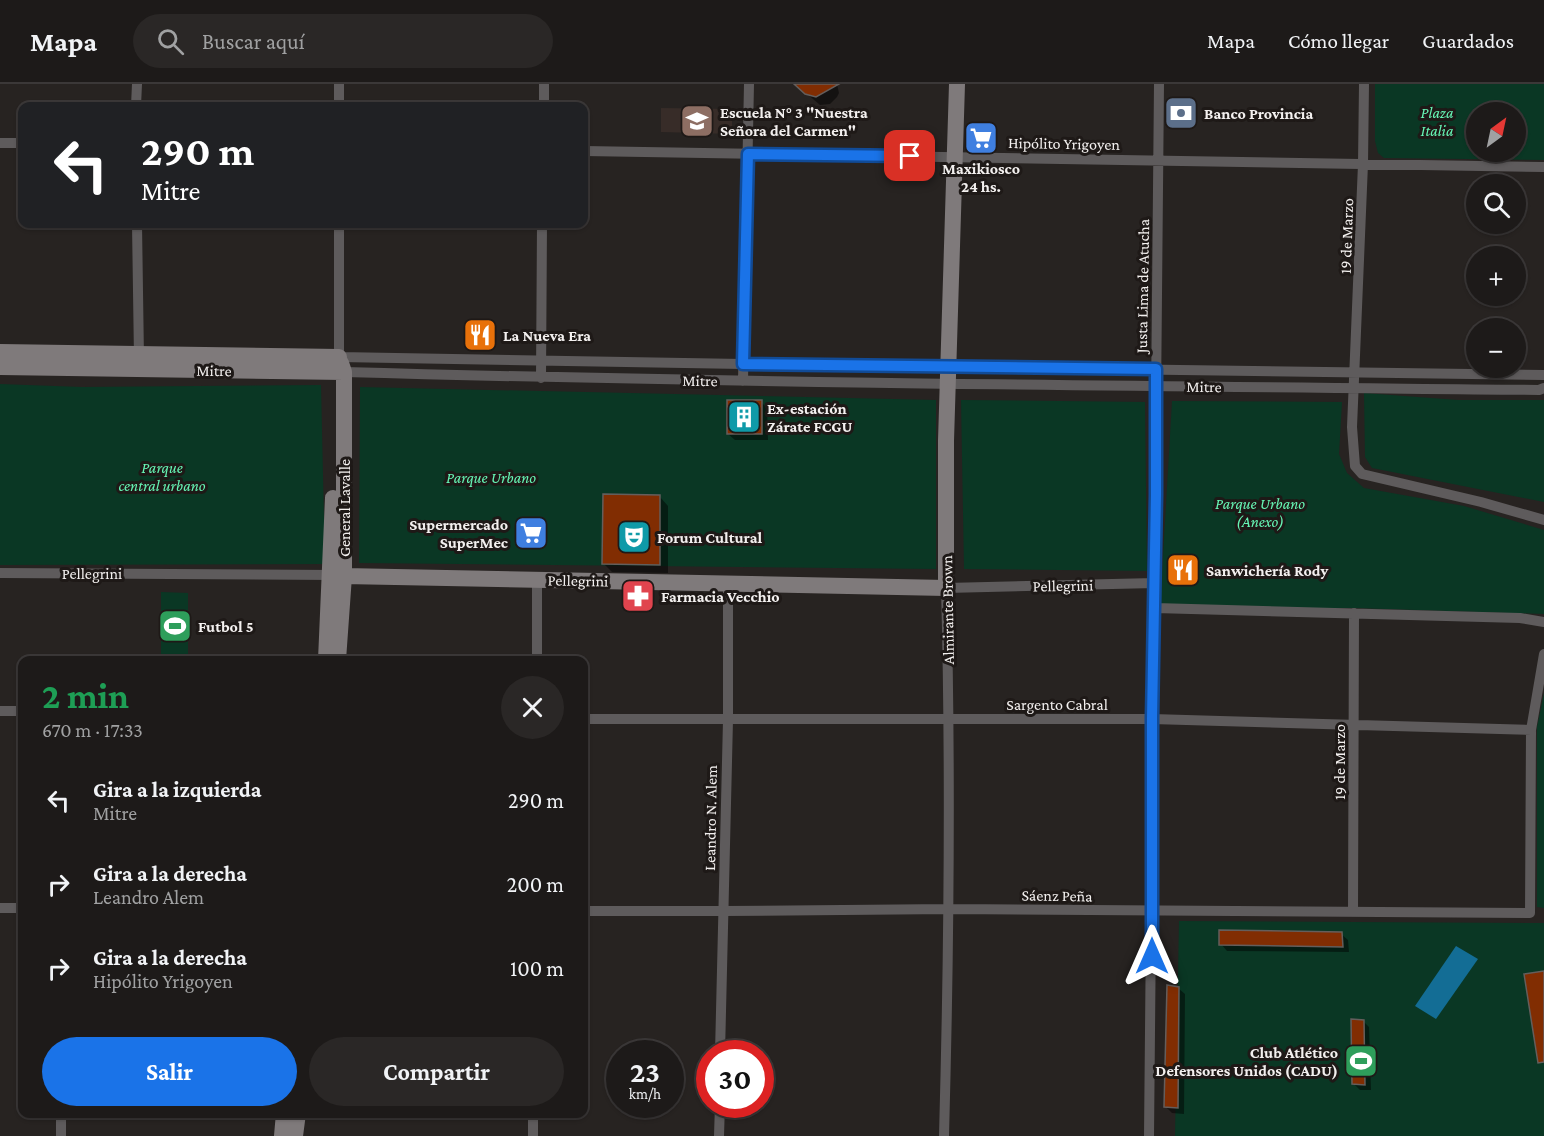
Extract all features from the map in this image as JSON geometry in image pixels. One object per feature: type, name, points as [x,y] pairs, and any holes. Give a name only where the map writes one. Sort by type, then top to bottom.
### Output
[{"type":"street","points":[[136,102],[137,84]]},
{"type":"street","points":[[339,84],[339,102]]},
{"type":"street","points":[[544,84],[544,102]]},
{"type":"street","points":[[743,381],[749,84]]},
{"type":"street","name":"Almirante Brown","points":[[944,1136],[950,909],[946,441],[957,84]]},
{"type":"street","name":"Justa Lima de Atucha","points":[[1149,1136],[1159,84]]},
{"type":"street","name":"19 de Marzo","points":[[1364,84],[1364,164],[1352,427],[1355,466],[1362,474],[1481,502],[1544,520]]},
{"type":"street","points":[[0,143],[18,143]]},
{"type":"street","name":"Hipólito Yrigoyen","points":[[588,151],[1544,167]]},
{"type":"street","points":[[137,228],[138,362]]},
{"type":"street","name":"General Lavalle","points":[[338,656],[339,228]]},
{"type":"street","points":[[541,378],[542,228]]},
{"type":"street","name":"Mitre","points":[[0,352],[138,362],[339,367],[541,378],[743,381],[1156,369],[1544,375]]},
{"type":"street","name":"Mitre","points":[[339,367],[541,361],[743,364],[1156,386],[1539,390],[1544,388]]},
{"type":"street","name":"Mitre","points":[[0,367],[138,362]]},
{"type":"street","name":"Pellegrini","points":[[0,573],[337,575],[946,588],[1155,583]]},
{"type":"street","name":"General Lavalle","points":[[327,656],[337,575]]},
{"type":"street","points":[[537,579],[537,656]]},
{"type":"street","name":"Leandro N. Alem","points":[[720,1040],[728,720],[728,584]]},
{"type":"street","points":[[1155,608],[1520,618],[1544,622]]},
{"type":"street","name":"19 de Marzo","points":[[1353,613],[1353,911]]},
{"type":"street","points":[[1532,730],[1544,654]]},
{"type":"street","points":[[0,711],[18,711]]},
{"type":"street","name":"Sargento Cabral","points":[[588,718],[728,720],[1152,718],[1532,730]]},
{"type":"street","name":"Sáenz Peña","points":[[588,910],[723,912],[950,909],[1530,913],[1532,730]]},
{"type":"street","points":[[0,908],[18,908]]},
{"type":"street","points":[[61,1118],[61,1136]]},
{"type":"street","points":[[282,1136],[284,1118]]},
{"type":"street","points":[[295,1136],[297,1118]]},
{"type":"street","points":[[533,1118],[533,1136]]},
{"type":"street","points":[[719,1136],[720,1118]]},
{"type":"shaded area","name":"Escuela N° 3 \"Nuestra Señora del Carmen\"","points":[[661,108],[732,109],[732,134],[661,132]]},
{"type":"green space","name":"Plaza Italia","points":[[1375,84],[1544,84],[1544,160],[1526,160],[1526,102],[1466,102],[1466,159],[1384,158],[1378,153],[1375,141]]},
{"type":"green space","name":"Parque central urbano","points":[[0,384],[82,387],[321,385],[325,564],[0,565]]},
{"type":"green space","name":"Parque Urbano","points":[[360,387],[936,400],[936,569],[359,563]]},
{"type":"green space","points":[[1364,393],[1458,400],[1544,400],[1544,502],[1372,468],[1365,457]]},
{"type":"green space","points":[[961,400],[1145,402],[1147,571],[964,569]]},
{"type":"green space","name":"Parque Urbano (Anexo)","points":[[1172,401],[1342,402],[1339,454],[1347,473],[1364,488],[1464,506],[1544,530],[1544,614],[1354,608],[1160,608]]},
{"type":"green space","name":"Futbol 5","points":[[161,592],[188,593],[188,656],[161,656]]},
{"type":"green space","points":[[1544,693],[1544,908],[1537,907],[1537,727]]},
{"type":"green space","name":"Club Atlético Defensores Unidos (CADU)","points":[[1179,921],[1544,923],[1544,1136],[1175,1136]]},
{"type":"water","points":[[1456,946],[1478,959],[1436,1019],[1415,1006]]},
{"type":"building","points":[[794,84],[839,84],[816,97],[805,94]]},
{"type":"building","name":"Ex-estación Zárate FCGU","points":[[727,400],[762,400],[762,434],[727,434]]},
{"type":"building","name":"Forum Cultural","points":[[603,494],[660,495],[660,565],[602,564]]},
{"type":"building","points":[[1219,930],[1342,932],[1343,947],[1219,945]]},
{"type":"building","points":[[1544,971],[1544,1062],[1538,1063],[1524,974]]},
{"type":"building","points":[[1167,985],[1179,987],[1178,1108],[1164,1107]]},
{"type":"building","points":[[1351,1019],[1364,1020],[1365,1085],[1352,1084]]},
{"type":"place","name":"Banco Provincia","points":[[1181,113]]},
{"type":"place","name":"Escuela N° 3 \"Nuestra Señora del Carmen\"","points":[[697,121]]},
{"type":"place","name":"Maxikiosco 24 hs.","points":[[981,138]]},
{"type":"place","name":"La Nueva Era","points":[[480,335]]},
{"type":"place","name":"Ex-estación Zárate FCGU","points":[[744,417]]},
{"type":"place","name":"Supermercado SuperMec","points":[[531,533]]},
{"type":"place","name":"Forum Cultural","points":[[634,537]]},
{"type":"place","name":"Sanwichería Rody","points":[[1183,570]]},
{"type":"place","name":"Farmacia Vecchio","points":[[638,596]]},
{"type":"place","name":"Futbol 5","points":[[175,626]]},
{"type":"place","name":"Club Atlético Defensores Unidos (CADU)","points":[[1361,1061]]},
{"type":"route","points":[[910,156],[748,154],[743,364],[1156,369],[1152,956]]}]
